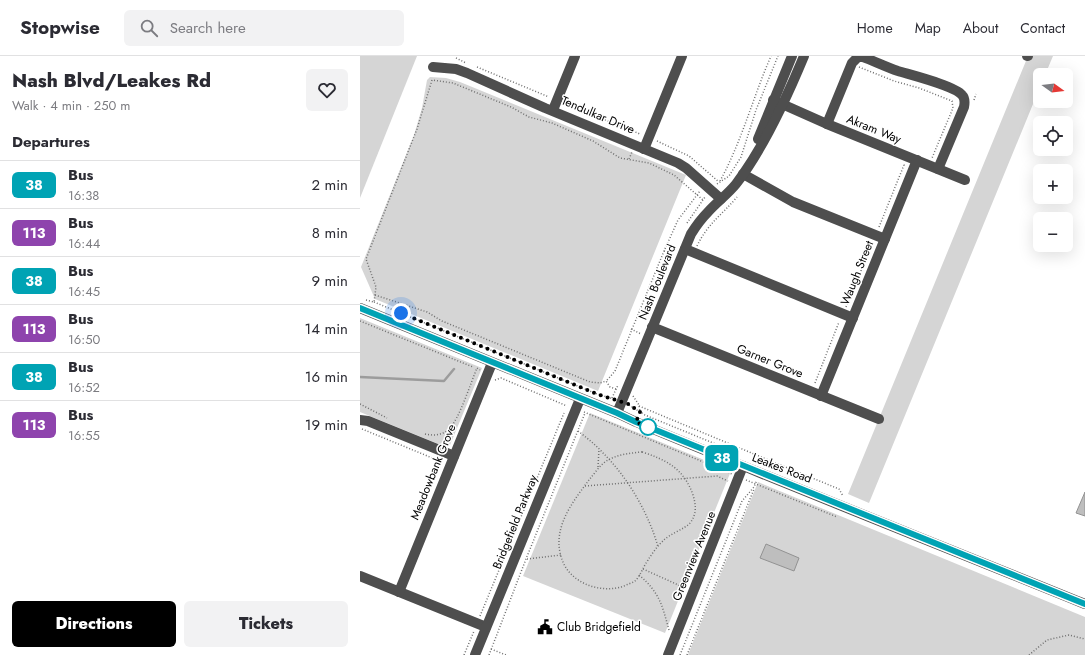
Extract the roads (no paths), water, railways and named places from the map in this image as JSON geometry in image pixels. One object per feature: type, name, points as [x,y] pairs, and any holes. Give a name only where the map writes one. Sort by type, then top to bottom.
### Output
[{"type":"street","points":[[553,110],[575,56]]},
{"type":"street","points":[[644,149],[682,56]]},
{"type":"street","name":"Nash Boulevard","points":[[778,102],[792,56]]},
{"type":"street","name":"Nash Boulevard","points":[[617,413],[652,327],[698,224],[707,212],[721,199],[743,174],[778,102],[804,56]]},
{"type":"street","points":[[827,124],[852,63],[858,57],[863,57],[898,71],[935,82],[957,91],[962,94],[964,98],[964,107],[938,169]]},
{"type":"street","name":"Tendulkar Drive","points":[[433,67],[456,69],[678,163],[686,168],[704,186],[721,199]]},
{"type":"street","name":"Akram Way","points":[[778,102],[827,124],[964,180]]},
{"type":"street","name":"Waugh Street","points":[[821,396],[853,318],[880,237],[917,160]]},
{"type":"street","points":[[743,174],[786,199],[880,237]]},
{"type":"street","points":[[686,253],[853,318]]},
{"type":"street","name":"Leakes Road","points":[[361,308],[743,466],[762,467],[818,495],[1085,604]]},
{"type":"street","name":"Garner Grove","points":[[652,327],[879,419]]},
{"type":"street","name":"Meadowbank Grove","points":[[398,592],[492,363]]},
{"type":"street","name":"Bridgefield Parkway","points":[[482,653],[482,625],[580,399]]},
{"type":"street","points":[[360,420],[368,421],[454,456]]},
{"type":"street","name":"Greenview Avenue","points":[[668,655],[743,466]]},
{"type":"street","points":[[360,576],[482,625]]},
{"type":"waterway","points":[[360,377],[444,381],[454,369]]},
{"type":"place","name":"Club Bridgefield","points":[[545,627]]}]
